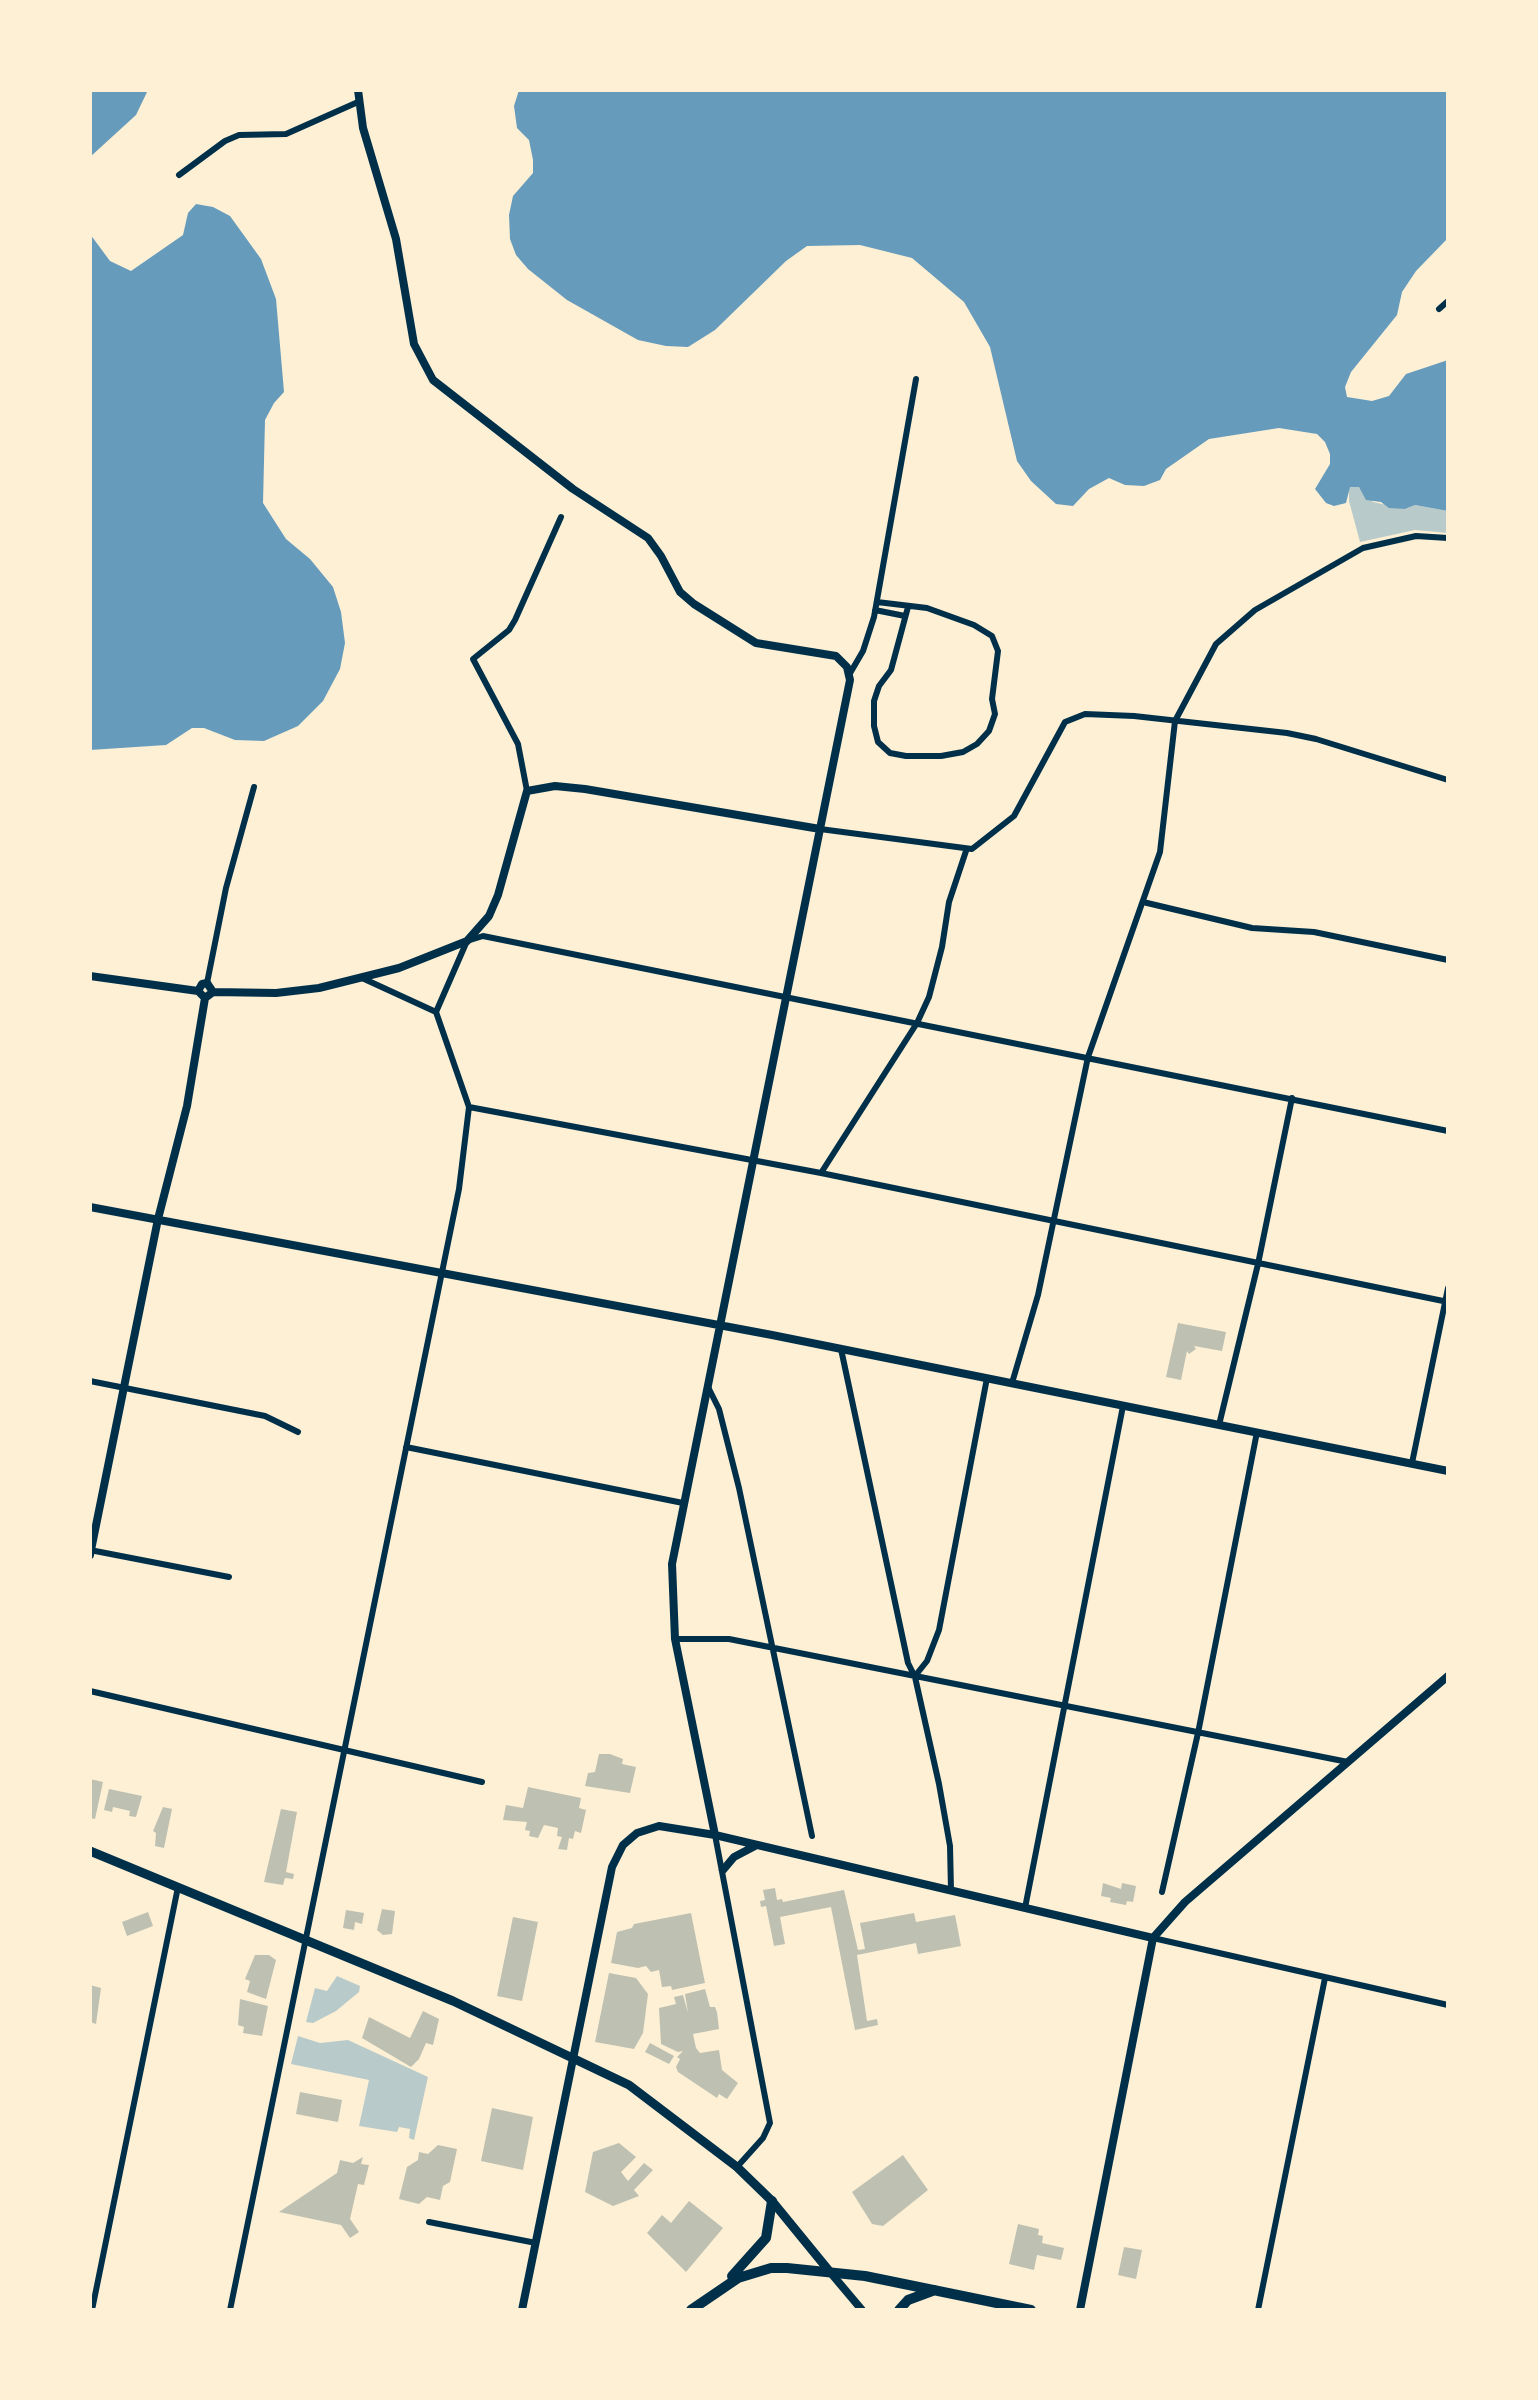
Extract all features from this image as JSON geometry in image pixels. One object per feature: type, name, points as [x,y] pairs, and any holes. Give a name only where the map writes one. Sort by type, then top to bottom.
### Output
[{"type":"main road","points":[[90,1851],[576,2057],[642,2094],[737,2167],[772,2200],[830,2272]]},
{"type":"main road","points":[[691,2310],[749,2260],[766,2238],[772,2200]]},
{"type":"main road","points":[[717,2290],[738,2278],[770,2268],[830,2272],[1031,2310]]},
{"type":"main road","points":[[898,2310],[908,2300],[936,2290]]},
{"type":"street","points":[[358,90],[396,239],[414,344],[433,380],[574,489],[648,538],[680,592],[694,604],[756,644],[836,656],[849,675],[850,687],[672,1564],[675,1639],[770,2123],[764,2138],[737,2167]]},
{"type":"street","points":[[179,175],[239,134],[286,134],[358,102]]},
{"type":"street","points":[[1438,309],[1448,302]]},
{"type":"street","points":[[849,675],[864,651],[876,606],[916,379]]},
{"type":"street","points":[[230,2310],[458,1189],[468,1107],[436,1012],[467,941],[489,916],[498,896],[527,791],[518,744],[473,659],[515,620],[561,517]]},
{"type":"street","points":[[1012,1383],[1034,1310],[1088,1057],[1165,829],[1175,721],[1216,644],[1256,610],[1363,548],[1416,536],[1448,538]]},
{"type":"street","points":[[876,606],[908,607],[927,608],[992,636],[998,651],[990,731],[963,752],[906,756],[890,753],[878,742],[874,700],[891,670],[908,607]]},
{"type":"street","points":[[876,606],[905,616]]},
{"type":"street","points":[[527,791],[555,786],[584,789],[966,850],[990,837],[1014,816],[1068,719],[1085,714],[1246,728],[1316,739],[1448,780]]},
{"type":"street","points":[[213,992],[207,983],[226,888],[254,787]]},
{"type":"street","points":[[821,1173],[917,1023],[939,964],[950,902],[966,850]]},
{"type":"street","points":[[1143,902],[1252,928],[1314,932],[1448,960]]},
{"type":"street","points":[[90,976],[202,994],[276,993],[362,978],[483,936],[1448,1131]]},
{"type":"street","points":[[362,978],[436,1012]]},
{"type":"street","points":[[207,983],[202,984],[187,1106],[158,1219],[90,1552],[229,1577]]},
{"type":"street","points":[[1219,1425],[1292,1098]]},
{"type":"street","points":[[468,1107],[821,1173],[1447,1302]]},
{"type":"street","points":[[90,1207],[718,1325],[1448,1471]]},
{"type":"street","points":[[1412,1464],[1448,1288]]},
{"type":"street","points":[[841,1349],[945,1816],[951,1890]]},
{"type":"street","points":[[914,1677],[928,1661],[939,1630],[987,1378]]},
{"type":"street","points":[[90,1381],[265,1416],[298,1432]]},
{"type":"street","points":[[708,1388],[719,1410],[740,1488],[812,1836]]},
{"type":"street","points":[[1025,1908],[1123,1406]]},
{"type":"street","points":[[1162,1892],[1198,1733],[1256,1432]]},
{"type":"street","points":[[406,1447],[682,1504]]},
{"type":"street","points":[[675,1639],[713,1637],[1349,1762]]},
{"type":"street","points":[[1080,2310],[1153,1938],[1194,1894],[1448,1676]]},
{"type":"street","points":[[90,1690],[482,1782]]},
{"type":"street","points":[[522,2310],[612,1867],[622,1845],[637,1833],[658,1826],[715,1835],[1448,2005]]},
{"type":"street","points":[[723,1870],[734,1857],[756,1845]]},
{"type":"street","points":[[92,2310],[178,1886]]},
{"type":"street","points":[[1258,2310],[1326,1978]]},
{"type":"street","points":[[429,2222],[536,2244]]},
{"type":"street","points":[[830,2272],[862,2310]]},
{"type":"shaded area","points":[[1349,487],[1359,487],[1373,502],[1405,509],[1415,505],[1448,511],[1448,533],[1415,530],[1360,542]]},
{"type":"shaded area","points":[[337,1976],[360,1986],[359,1992],[336,2011],[313,2023],[306,2022],[315,1988],[327,1991]]},
{"type":"shaded area","points":[[298,2036],[320,2043],[348,2040],[428,2077],[414,2140],[409,2138],[410,2129],[399,2127],[397,2132],[359,2126],[369,2080],[291,2064]]},
{"type":"water","points":[[90,90],[148,90],[136,115],[90,157]]},
{"type":"water","points":[[519,90],[1448,90],[1448,238],[1416,271],[1402,292],[1397,315],[1351,372],[1345,387],[1347,397],[1372,401],[1389,396],[1406,374],[1448,360],[1448,511],[1415,505],[1389,508],[1381,502],[1366,500],[1359,487],[1350,487],[1346,503],[1326,503],[1315,489],[1330,464],[1325,442],[1317,434],[1279,428],[1209,439],[1166,469],[1160,480],[1144,486],[1125,485],[1109,478],[1089,489],[1073,506],[1056,504],[1031,481],[1017,461],[990,347],[964,302],[912,258],[860,245],[807,246],[786,261],[715,330],[688,347],[638,340],[567,300],[516,255],[510,239],[509,215],[513,196],[533,173],[529,140],[517,128],[514,106]]},
{"type":"water","points":[[196,204],[230,216],[261,259],[276,299],[284,392],[265,420],[263,503],[286,539],[310,559],[333,587],[345,643],[340,669],[323,701],[298,726],[264,741],[235,740],[204,728],[192,728],[166,745],[90,750],[90,234],[110,261],[131,271],[183,235],[188,213]]},
{"type":"building","points":[[1178,1323],[1226,1332],[1222,1351],[1194,1346],[1196,1349],[1189,1354],[1187,1351],[1181,1380],[1166,1377]]},
{"type":"building","points":[[599,1754],[610,1754],[623,1759],[622,1764],[636,1767],[630,1793],[585,1786],[588,1773],[595,1772]]},
{"type":"building","points":[[90,1779],[103,1782],[95,1819],[90,1818]]},
{"type":"building","points":[[528,1787],[581,1798],[579,1808],[586,1810],[581,1833],[575,1831],[573,1839],[569,1838],[567,1850],[558,1849],[562,1837],[557,1836],[558,1828],[544,1825],[538,1838],[529,1836],[530,1831],[525,1830],[527,1822],[503,1820],[506,1805],[523,1808]]},
{"type":"building","points":[[109,1789],[142,1796],[136,1817],[129,1816],[130,1811],[113,1807],[112,1812],[104,1810]]},
{"type":"building","points":[[163,1807],[172,1809],[164,1848],[155,1846],[153,1831]]},
{"type":"building","points":[[281,1809],[297,1812],[286,1872],[294,1874],[293,1879],[285,1878],[283,1885],[264,1882]]},
{"type":"building","points":[[1103,1883],[1121,1889],[1122,1883],[1136,1886],[1133,1902],[1110,1902],[1111,1898],[1101,1896]]},
{"type":"building","points":[[775,1888],[777,1900],[783,1902],[844,1890],[858,1950],[865,1949],[860,1923],[914,1913],[916,1922],[955,1915],[961,1946],[918,1954],[916,1943],[857,1955],[867,2021],[877,2019],[878,2025],[855,2030],[831,1907],[780,1917],[785,1944],[774,1946],[766,1906],[761,1907],[760,1901],[765,1900],[763,1890]]},
{"type":"building","points":[[382,1909],[395,1911],[392,1934],[383,1935],[377,1930]]},
{"type":"building","points":[[346,1910],[364,1913],[362,1924],[355,1922],[354,1930],[343,1928]]},
{"type":"building","points":[[148,1912],[153,1926],[127,1936],[122,1922]]},
{"type":"building","points":[[691,1913],[705,1983],[672,1990],[671,1986],[662,1987],[659,1970],[651,1972],[646,1966],[611,1963],[617,1932],[634,1924]]},
{"type":"building","points":[[513,1917],[538,1922],[522,2001],[497,1996]]},
{"type":"building","points":[[255,1955],[269,1955],[276,1960],[266,1999],[247,1992],[250,1981],[245,1979]]},
{"type":"building","points":[[609,1973],[636,1978],[648,1994],[643,2033],[634,2049],[595,2042]]},
{"type":"building","points":[[90,1985],[101,1988],[96,2024],[90,2022]]},
{"type":"building","points":[[705,1989],[710,2007],[717,2012],[719,2029],[693,2034],[700,2053],[719,2050],[722,2070],[738,2083],[727,2099],[719,2094],[717,2098],[678,2072],[677,2057],[683,2051],[661,2044],[659,2008],[676,2004],[674,1997],[683,1995],[688,2013],[685,1994]]},
{"type":"building","points":[[240,1999],[268,2006],[262,2036],[243,2033],[244,2027],[238,2025]]},
{"type":"building","points":[[423,2011],[439,2019],[433,2045],[426,2043],[411,2067],[362,2038],[369,2017],[410,2038]]},
{"type":"building","points":[[650,2043],[674,2056],[669,2064],[645,2052]]},
{"type":"building","points":[[300,2092],[342,2100],[338,2122],[296,2114]]},
{"type":"building","points":[[492,2108],[533,2117],[523,2170],[481,2161]]},
{"type":"building","points":[[619,2143],[636,2157],[621,2172],[628,2181],[644,2163],[653,2170],[634,2190],[639,2196],[613,2206],[585,2192],[593,2152]]},
{"type":"building","points":[[438,2145],[457,2149],[450,2182],[443,2186],[440,2200],[427,2197],[419,2204],[399,2199],[407,2167],[418,2160],[419,2152],[428,2154]]},
{"type":"building","points":[[903,2155],[928,2190],[883,2226],[872,2224],[852,2192]]},
{"type":"building","points":[[363,2157],[361,2164],[369,2165],[364,2185],[358,2184],[350,2219],[359,2232],[350,2238],[341,2225],[279,2212],[337,2173],[340,2160],[353,2163]]},
{"type":"building","points":[[689,2201],[723,2228],[686,2272],[647,2233],[662,2215],[671,2223]]},
{"type":"building","points":[[1018,2224],[1039,2229],[1042,2243],[1064,2248],[1061,2260],[1037,2255],[1034,2270],[1009,2264]]},
{"type":"building","points":[[1124,2247],[1142,2250],[1136,2279],[1118,2275]]}]
